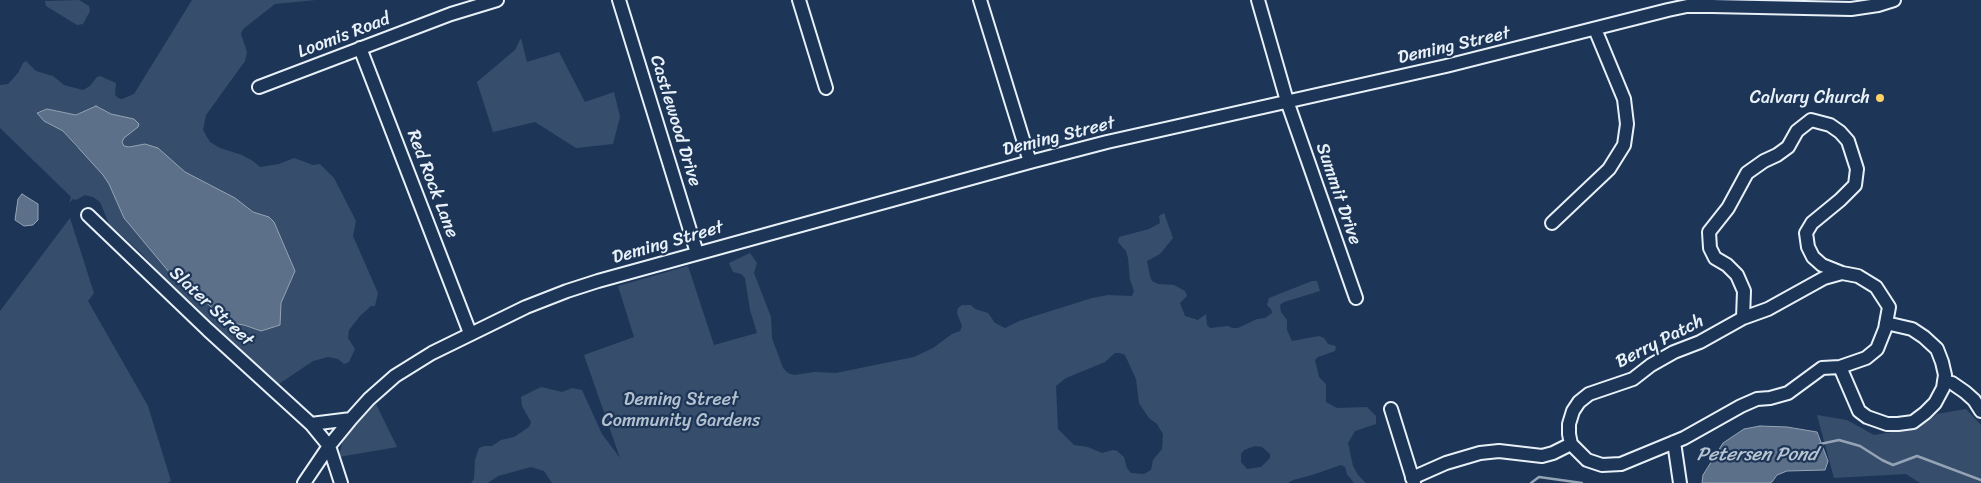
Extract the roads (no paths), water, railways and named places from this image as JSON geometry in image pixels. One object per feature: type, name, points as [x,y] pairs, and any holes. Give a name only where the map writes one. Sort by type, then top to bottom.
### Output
[{"type":"street","name":"Loomis Road","points":[[260,87],[452,14],[497,0]]},
{"type":"street","name":"Castlewood Drive","points":[[619,0],[697,253]]},
{"type":"street","points":[[799,0],[826,88]]},
{"type":"street","points":[[980,0],[1030,162]]},
{"type":"street","name":"Summit Drive","points":[[1258,0],[1287,101],[1356,298]]},
{"type":"street","name":"Deming Street","points":[[304,483],[329,446],[351,419],[369,399],[395,376],[432,353],[470,333],[526,307],[567,291],[697,253],[1030,162],[1287,101],[1446,66],[1595,29],[1666,5],[1850,9],[1878,5],[1894,0]]},
{"type":"street","points":[[1552,223],[1609,169],[1624,145],[1627,124],[1624,99],[1595,29]]},
{"type":"street","name":"Red Rock Lane","points":[[360,48],[470,333]]},
{"type":"street","points":[[1391,409],[1413,480],[1446,464],[1480,453],[1500,451],[1542,456],[1571,444],[1587,460],[1602,465],[1621,464],[1674,442],[1757,399],[1788,393],[1822,368],[1840,367],[1866,358],[1877,349],[1890,307],[1876,287],[1858,276],[1842,273],[1822,265],[1813,257],[1808,247],[1806,234],[1812,222],[1840,200],[1855,185],[1857,169],[1848,141],[1830,125],[1811,120],[1797,131],[1788,147],[1748,173],[1728,208],[1709,232],[1710,248],[1715,258],[1727,264],[1737,275],[1744,291],[1743,318]]},
{"type":"street","name":"Slater Street","points":[[88,215],[208,330],[311,424],[329,446],[341,483]]},
{"type":"street","name":"Berry Patch","points":[[1571,444],[1569,434],[1573,411],[1579,402],[1589,394],[1633,379],[1651,365],[1674,352],[1700,342],[1743,318],[1768,309],[1824,278],[1842,273]]},
{"type":"street","points":[[1840,367],[1859,410],[1867,418],[1887,424],[1913,422],[1925,413],[1935,403],[1942,388],[1945,375],[1942,362],[1936,349],[1924,337],[1912,329],[1886,322]]},
{"type":"street","points":[[1944,381],[1952,383],[1965,392],[1974,400],[1981,411]]},
{"type":"street","points":[[311,424],[351,419]]},
{"type":"street","points":[[1674,442],[1680,483]]},
{"type":"water","points":[[96,106],[111,114],[134,119],[139,124],[138,127],[124,138],[122,142],[124,146],[145,144],[158,148],[185,172],[235,198],[253,212],[269,217],[274,222],[295,271],[281,303],[280,325],[261,331],[244,325],[228,323],[208,304],[197,300],[184,290],[124,218],[103,175],[63,131],[44,121],[37,113],[47,109],[76,115]]},
{"type":"water","points":[[22,194],[38,204],[38,220],[33,225],[24,226],[15,220],[18,199]]},
{"type":"water","name":"Petersen Pond","points":[[1760,426],[1787,427],[1817,432],[1828,461],[1825,470],[1787,471],[1777,475],[1769,483],[1702,483],[1703,475],[1723,443],[1744,429]]},
{"type":"waterway","points":[[1820,444],[1839,440],[1860,446],[1893,465],[1917,456],[1981,480]]},
{"type":"waterway","points":[[1531,483],[1539,477],[1582,483]]},
{"type":"place","name":"Calvary Church","points":[[1880,98]]},
{"type":"park label","name":"Deming Street Community Gardens","points":[[681,410]]}]
